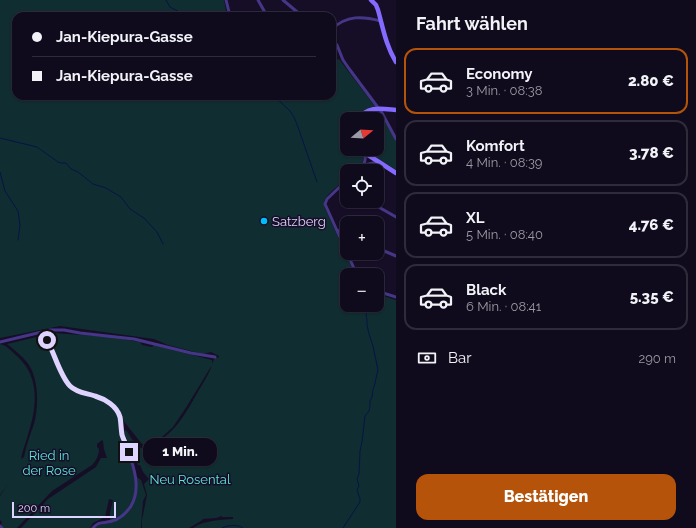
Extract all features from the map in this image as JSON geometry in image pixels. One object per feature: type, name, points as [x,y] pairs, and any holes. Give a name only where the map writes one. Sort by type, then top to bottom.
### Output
[{"type":"street","points":[[226,0],[229,12]]},
{"type":"street","points":[[258,0],[265,12]]},
{"type":"street","points":[[283,0],[297,12]]},
{"type":"street","points":[[371,0],[377,8],[387,44],[396,62]]},
{"type":"street","points":[[336,26],[344,21],[355,18],[370,18],[381,21]]},
{"type":"street","points":[[336,45],[343,60],[382,113],[396,139]]},
{"type":"street","points":[[366,112],[368,110],[379,109],[396,110]]},
{"type":"street","points":[[370,156],[396,173]]},
{"type":"street","points":[[369,164],[378,162]]},
{"type":"street","points":[[340,186],[325,201],[326,207],[340,237]]},
{"type":"street","points":[[380,208],[396,217]]},
{"type":"street","points":[[384,251],[396,256]]},
{"type":"street","points":[[384,293],[396,297]]},
{"type":"street","points":[[0,342],[55,330],[64,330],[128,338],[215,358]]},
{"type":"street","points":[[42,333],[48,342],[69,386],[79,392],[100,397],[112,405],[120,416],[122,435],[131,460],[136,486],[135,495],[131,506],[117,519],[111,522],[97,524],[93,528]]},
{"type":"green space","points":[[0,0],[224,0],[226,12],[12,12],[12,100],[336,100],[336,60],[339,59],[379,112],[340,112],[340,156],[363,156],[363,162],[361,164],[340,164],[340,184],[330,193],[324,202],[325,208],[340,242],[340,260],[348,260],[352,268],[340,268],[340,312],[384,312],[384,296],[396,300],[396,528],[193,528],[207,522],[233,519],[233,517],[222,516],[203,519],[189,528],[142,528],[147,495],[144,484],[149,479],[143,472],[140,465],[138,465],[123,431],[126,430],[140,448],[148,452],[149,448],[147,447],[165,437],[178,424],[208,375],[212,365],[173,427],[162,437],[148,444],[142,444],[122,419],[115,405],[102,397],[89,393],[89,396],[98,398],[109,405],[118,416],[134,475],[141,480],[146,495],[143,501],[141,528],[95,528],[101,524],[110,524],[110,513],[113,500],[109,499],[105,517],[93,523],[90,528],[21,528],[48,499],[96,467],[101,458],[107,458],[102,440],[97,444],[99,449],[96,460],[92,465],[52,491],[17,528],[3,528],[0,520],[0,496],[7,485],[0,495],[0,344],[9,349],[25,365],[34,385],[35,395],[33,417],[21,459],[24,457],[36,416],[37,391],[36,383],[30,367],[22,357],[7,344],[41,336],[48,345],[56,364],[59,363],[46,335],[53,333],[111,337],[140,342],[142,345],[152,347],[154,345],[212,360],[212,364],[215,357],[218,358],[219,356],[211,352],[203,354],[168,345],[154,339],[60,326],[0,338]]},
{"type":"green space","points":[[384,120],[396,141],[396,170],[374,156],[384,156]]},
{"type":"waterway","points":[[166,0],[170,7],[179,12]]},
{"type":"waterway","points":[[278,100],[294,117],[317,182]]},
{"type":"waterway","points":[[0,138],[37,147],[58,162],[66,163],[71,169],[78,172],[93,184],[106,188],[121,197],[130,209],[144,218],[157,232],[163,244]]},
{"type":"waterway","points":[[0,172],[5,191],[18,211],[20,225],[18,240]]},
{"type":"waterway","points":[[343,528],[360,502],[357,490],[359,486],[357,479],[359,474],[360,451],[365,416],[369,411],[378,370],[367,325],[367,312]]},
{"type":"waterway","points":[[222,528],[233,525],[243,528]]},
{"type":"place","name":"Satzberg","points":[[264,221]]},
{"type":"route","points":[[47,340],[69,386],[79,392],[100,397],[112,405],[117,411],[120,416],[122,435],[129,452]]},
{"type":"park label","name":"Ried in der Rose","points":[[49,462]]},
{"type":"park label","name":"Neu Rosental","points":[[190,479]]}]
